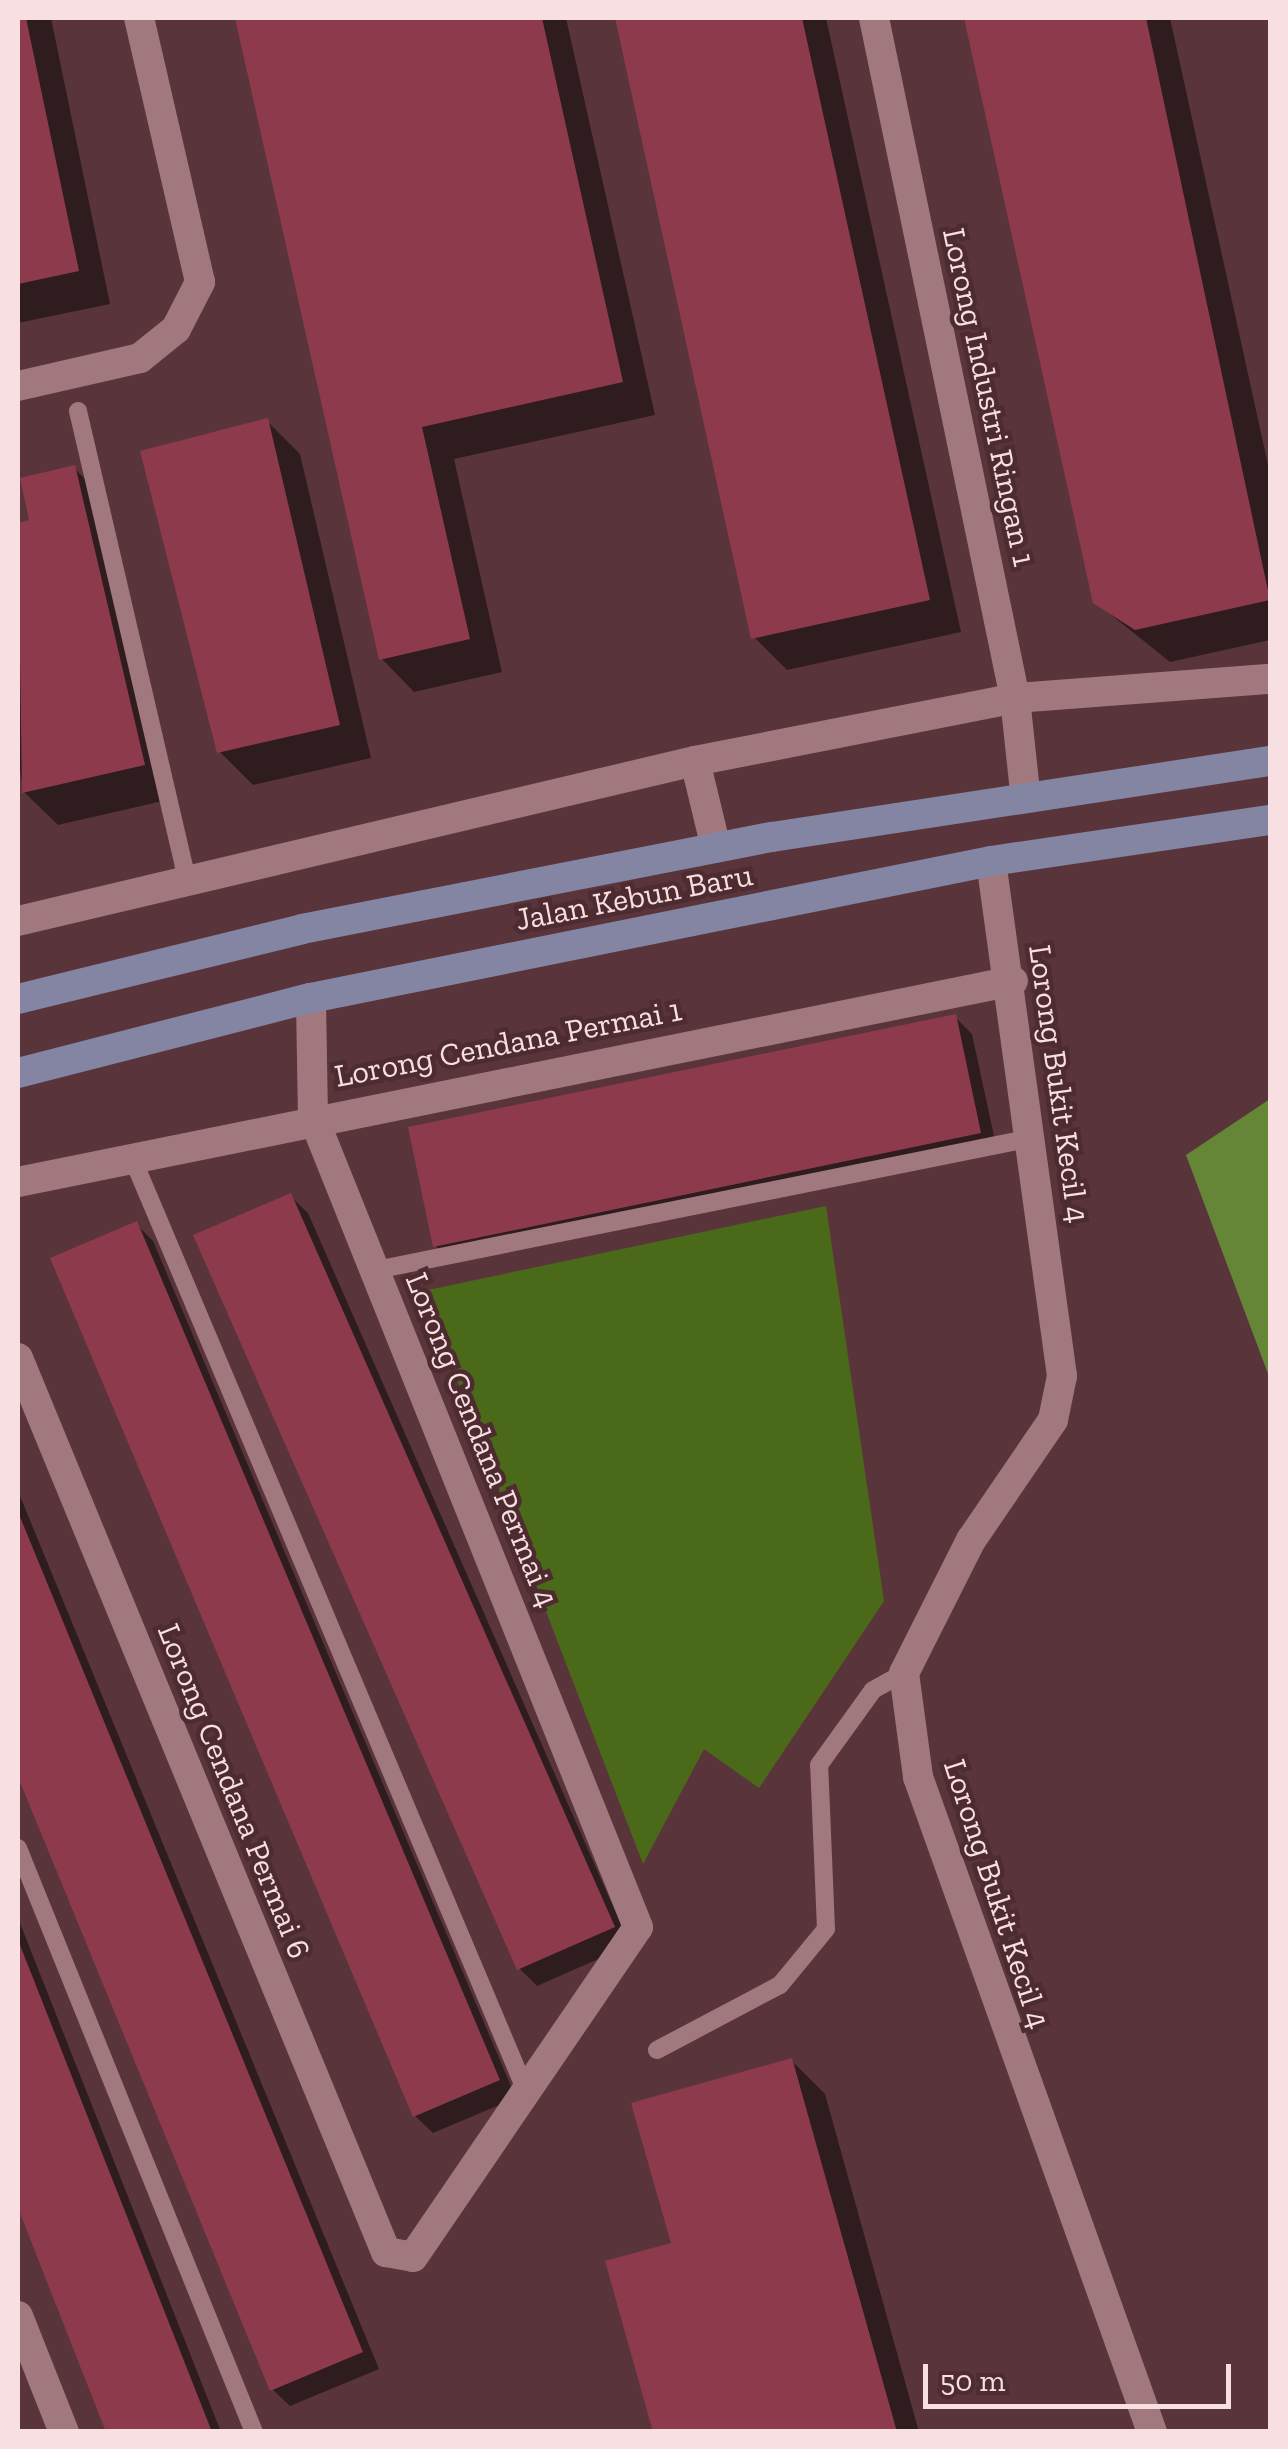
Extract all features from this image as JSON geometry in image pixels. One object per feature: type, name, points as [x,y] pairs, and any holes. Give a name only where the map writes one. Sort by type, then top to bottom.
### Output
[{"type":"street","points":[[18,386],[140,358],[176,329],[200,282],[140,18]]},
{"type":"street","name":"Lorong Industri Ringan 1","points":[[874,18],[1016,698],[1025,792]]},
{"type":"street","points":[[18,921],[696,760],[1016,698],[1270,679]]},
{"type":"street","points":[[696,760],[716,848]]},
{"type":"street","name":"Jalan Kebun Baru","points":[[18,1000],[302,929],[716,848],[1025,792],[1270,761]]},
{"type":"street","name":"Jalan Kebun Baru","points":[[18,1073],[312,998],[990,861],[1270,820]]},
{"type":"street","name":"Lorong Bukit Kecil 4","points":[[990,861],[1012,980],[1062,1376],[1052,1420],[971,1540],[904,1674],[918,1777],[1152,2432]]},
{"type":"street","name":"Lorong Cendana Permai 1","points":[[18,1182],[313,1116],[1012,980]]},
{"type":"street","name":"Lorong Cendana Permai 4","points":[[312,998],[313,1116],[630,1900],[633,1946],[528,2097]]},
{"type":"street","name":"Lorong Cendana Permai 6","points":[[18,1358],[386,2252],[413,2258],[528,2097]]},
{"type":"street","points":[[18,2316],[64,2432]]},
{"type":"lane","points":[[78,411],[187,880]]},
{"type":"lane","points":[[376,1270],[1032,1138]]},
{"type":"lane","points":[[132,1157],[528,2097]]},
{"type":"lane","points":[[657,2050],[780,1985],[826,1929],[820,1765],[872,1690],[904,1674]]},
{"type":"lane","points":[[18,1848],[254,2432]]},
{"type":"green space","points":[[1270,1099],[1270,1379],[1186,1155]]},
{"type":"green space","points":[[826,1206],[884,1601],[759,1788],[704,1749],[643,1864],[423,1291]]},
{"type":"building","points":[[18,18],[26,18],[79,271],[18,284]]},
{"type":"building","points":[[235,18],[542,18],[623,382],[422,427],[470,639],[379,660]]},
{"type":"building","points":[[615,18],[802,18],[930,600],[751,639]]},
{"type":"building","points":[[964,18],[1146,18],[1270,600],[1135,630],[1093,603]]},
{"type":"building","points":[[268,418],[340,725],[217,753],[140,451]]},
{"type":"building","points":[[75,465],[145,765],[22,793],[18,523],[29,520],[20,478]]},
{"type":"building","points":[[956,1014],[981,1133],[433,1247],[408,1127]]},
{"type":"building","points":[[291,1193],[615,1927],[517,1970],[193,1235]]},
{"type":"building","points":[[137,1221],[500,2080],[413,2117],[50,1258]]},
{"type":"building","points":[[18,1512],[363,2352],[270,2391],[18,1777]]},
{"type":"building","points":[[18,1940],[212,2432],[106,2432],[18,2208]]},
{"type":"building","points":[[792,2058],[897,2432],[653,2432],[605,2261],[671,2243],[631,2103]]}]
